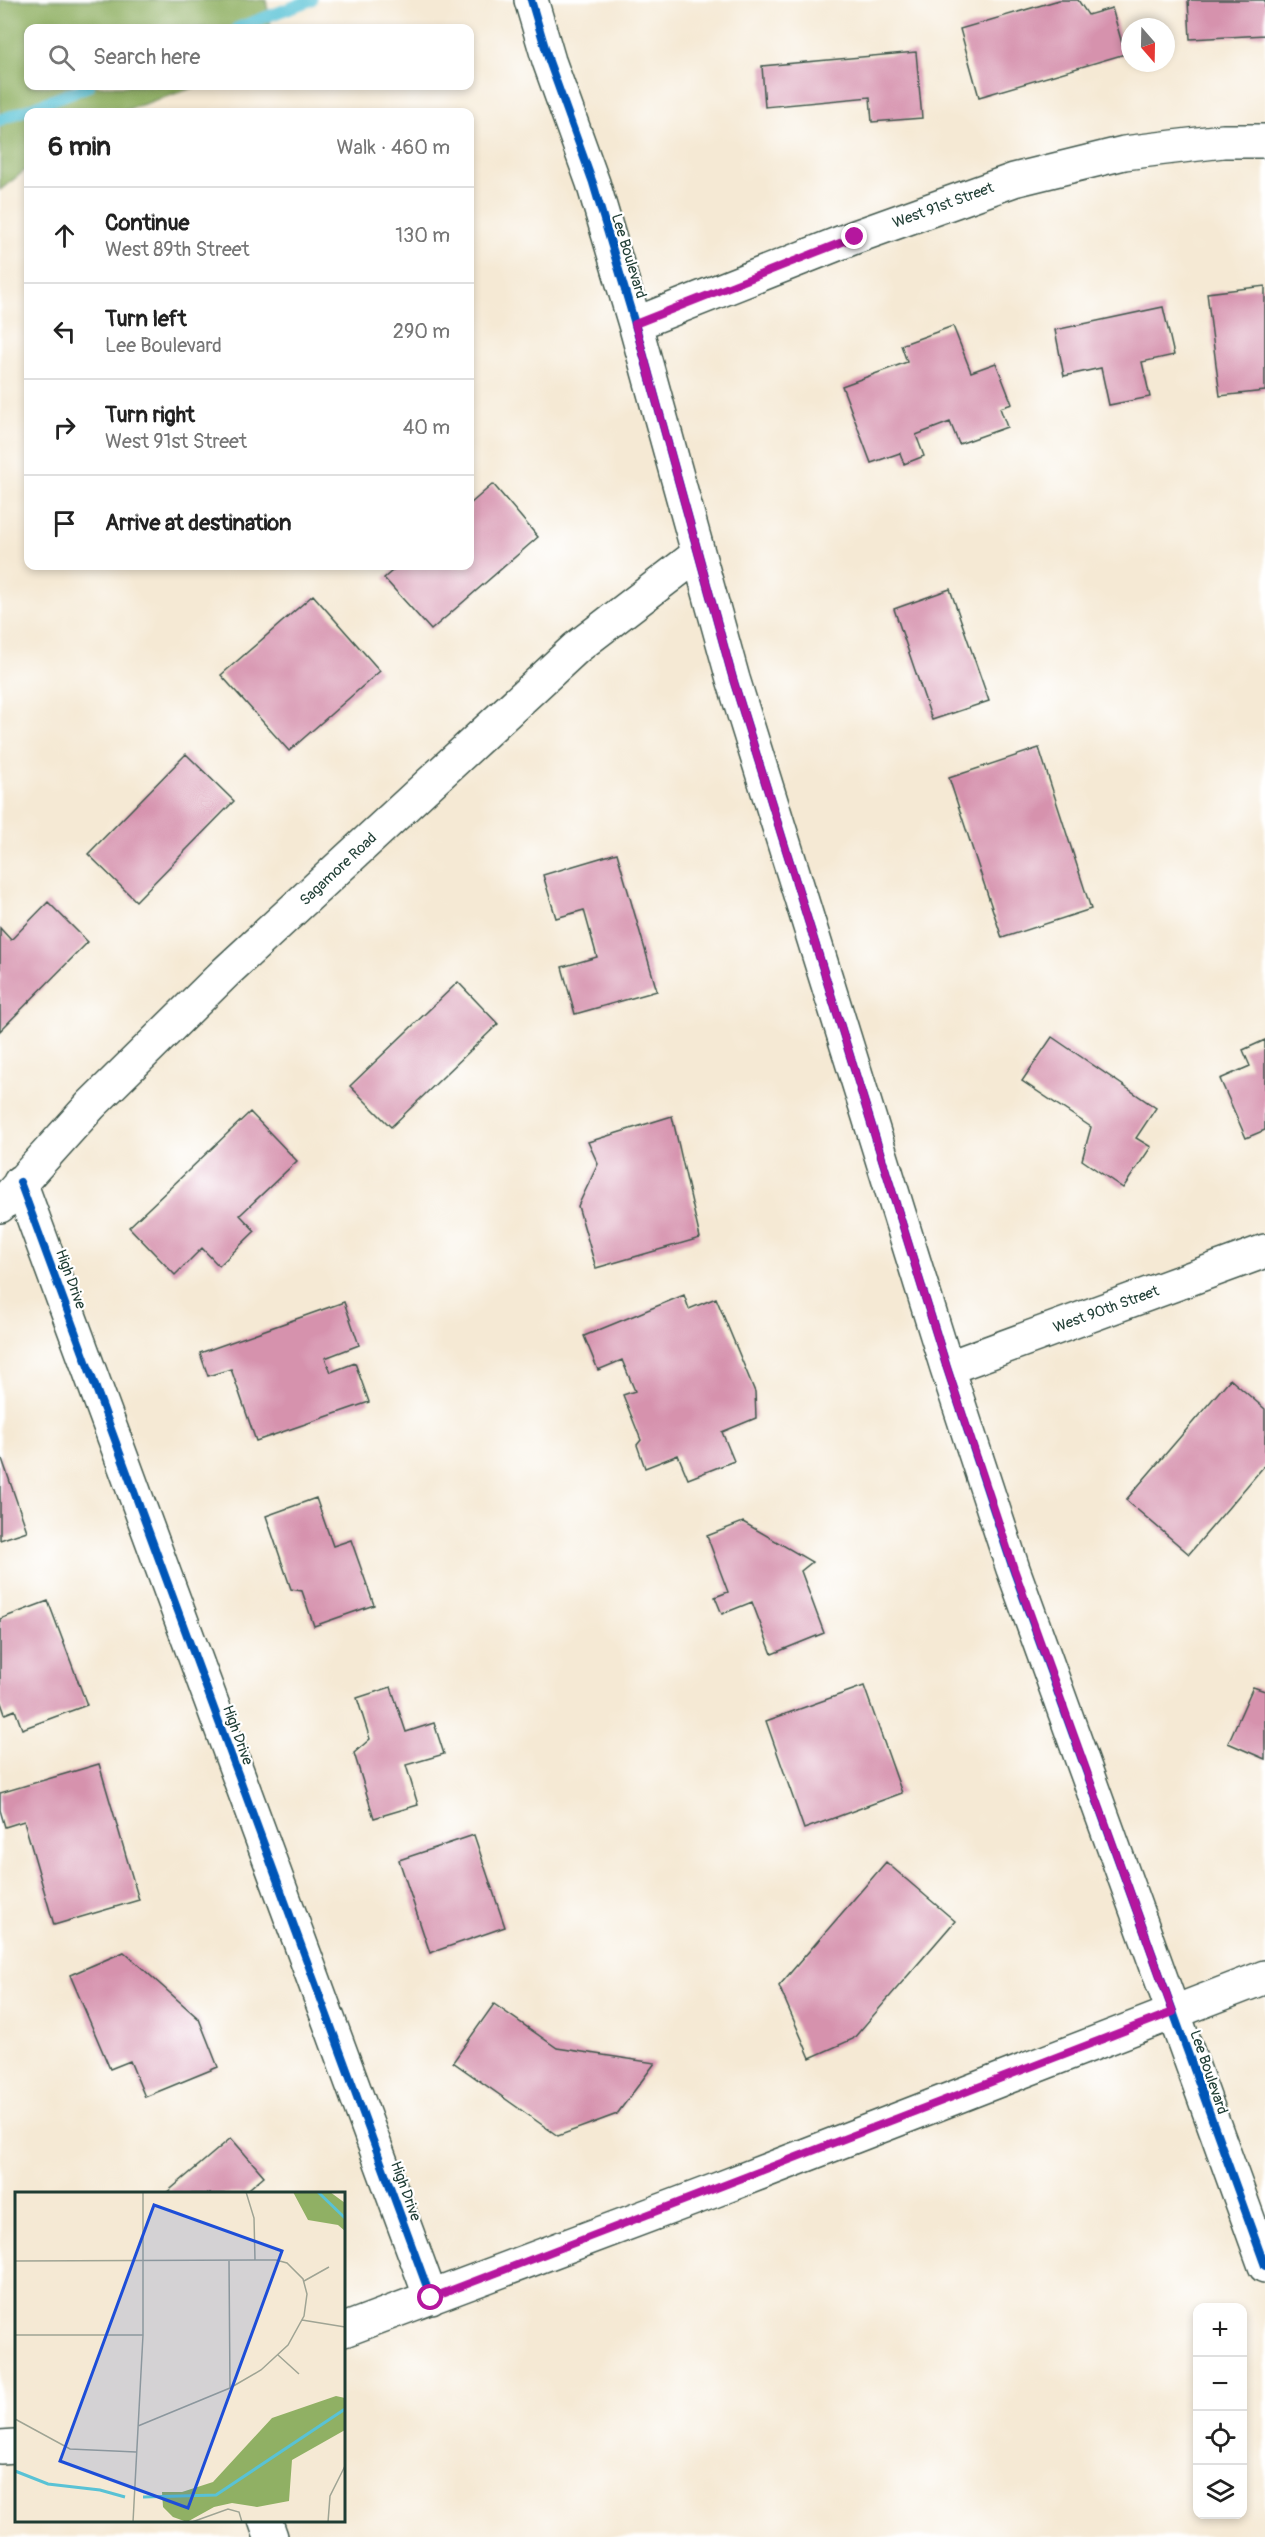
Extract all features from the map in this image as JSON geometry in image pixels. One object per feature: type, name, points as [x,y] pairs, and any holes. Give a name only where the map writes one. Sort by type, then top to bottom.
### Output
[{"type":"street","name":"Lee Boulevard","points":[[531,0],[549,61],[593,183],[635,324],[697,555],[740,702],[947,1368],[1014,1569],[1265,2266]]},
{"type":"street","name":"West 91st Street","points":[[635,324],[855,237],[1014,180],[1124,153],[1223,141],[1265,141]]},
{"type":"street","name":"Sagamore Road","points":[[10,1194],[91,1105],[226,972],[576,648],[697,555]]},
{"type":"street","name":"High Drive","points":[[10,1194],[431,2298]]},
{"type":"street","name":"West 90th Street","points":[[947,1368],[1265,1251]]},
{"type":"street","points":[[345,2330],[1265,1977]]},
{"type":"street","points":[[0,2447],[15,2446]]},
{"type":"street","points":[[266,2522],[271,2537]]},
{"type":"green space","points":[[0,0],[266,0],[270,24],[24,24],[24,90],[186,90],[132,108],[24,108],[24,171],[0,190]]},
{"type":"building","points":[[1059,0],[1078,0],[1088,15],[1112,8],[1121,40],[1121,55],[979,97],[960,29]]},
{"type":"building","points":[[1188,0],[1265,0],[1265,35],[1190,39]]},
{"type":"building","points":[[916,52],[922,118],[872,122],[870,97],[765,107],[762,66]]},
{"type":"building","points":[[1265,286],[1265,391],[1220,396],[1207,293]]},
{"type":"building","points":[[1163,307],[1174,355],[1142,362],[1150,397],[1109,405],[1101,368],[1064,376],[1055,330]]},
{"type":"building","points":[[953,326],[971,372],[996,363],[1012,404],[1000,408],[1007,427],[959,444],[950,422],[916,435],[924,456],[904,464],[900,453],[871,463],[842,386],[907,362],[901,345]]},
{"type":"building","points":[[493,484],[538,537],[431,630],[384,578],[393,570],[474,570],[474,501]]},
{"type":"building","points":[[950,589],[989,701],[932,720],[894,609]]},
{"type":"building","points":[[313,595],[380,671],[289,751],[221,675]]},
{"type":"building","points":[[1039,748],[1091,909],[1002,938],[949,778]]},
{"type":"building","points":[[186,754],[234,801],[136,901],[88,854]]},
{"type":"building","points":[[617,853],[657,991],[575,1014],[562,967],[597,957],[584,910],[556,918],[543,875]]},
{"type":"building","points":[[48,902],[88,942],[0,1031],[0,928],[11,940]]},
{"type":"building","points":[[458,982],[498,1024],[391,1127],[350,1086]]},
{"type":"building","points":[[1052,1037],[1156,1108],[1136,1138],[1151,1147],[1123,1188],[1082,1160],[1091,1127],[1022,1081]]},
{"type":"building","points":[[1265,1040],[1265,1130],[1246,1138],[1220,1079],[1250,1066],[1243,1050]]},
{"type":"building","points":[[250,1112],[297,1161],[240,1215],[255,1231],[219,1266],[202,1248],[175,1275],[129,1227]]},
{"type":"building","points":[[672,1116],[700,1238],[596,1268],[578,1206],[598,1164],[588,1142]]},
{"type":"building","points":[[684,1295],[689,1309],[716,1298],[755,1392],[756,1418],[722,1432],[734,1461],[688,1479],[678,1455],[645,1468],[637,1445],[641,1440],[623,1395],[635,1391],[622,1360],[598,1370],[584,1336]]},
{"type":"building","points":[[344,1302],[359,1345],[325,1358],[331,1372],[355,1363],[369,1402],[256,1441],[231,1369],[208,1376],[200,1353]]},
{"type":"building","points":[[1230,1379],[1265,1409],[1265,1465],[1189,1554],[1126,1500]]},
{"type":"building","points":[[0,1453],[27,1531],[0,1540]]},
{"type":"building","points":[[316,1498],[333,1546],[351,1540],[374,1605],[314,1626],[302,1591],[291,1589],[266,1516]]},
{"type":"building","points":[[743,1522],[812,1562],[801,1571],[824,1633],[772,1654],[752,1602],[722,1614],[715,1597],[728,1592],[707,1536]]},
{"type":"building","points":[[48,1601],[87,1705],[22,1729],[15,1710],[5,1714],[0,1700],[0,1619]]},
{"type":"building","points":[[864,1686],[902,1793],[804,1829],[766,1721]]},
{"type":"building","points":[[391,1687],[406,1732],[434,1723],[444,1754],[406,1765],[418,1805],[374,1818],[354,1753],[370,1739],[357,1698]]},
{"type":"building","points":[[1253,1687],[1265,1691],[1265,1759],[1228,1743]]},
{"type":"building","points":[[99,1764],[139,1900],[54,1925],[24,1821],[5,1827],[0,1810],[0,1793]]},
{"type":"building","points":[[474,1835],[505,1927],[430,1953],[399,1860]]},
{"type":"building","points":[[886,1862],[955,1921],[853,2039],[810,2058],[779,1986]]},
{"type":"building","points":[[124,1952],[199,2019],[218,2067],[145,2097],[130,2061],[110,2069],[70,1975]]},
{"type":"building","points":[[494,2004],[557,2048],[655,2063],[617,2114],[558,2136],[453,2062]]},
{"type":"building","points":[[231,2138],[264,2176],[245,2192],[167,2192]]},
{"type":"waterway","points":[[248,24],[311,0]]},
{"type":"waterway","points":[[31,108],[79,90]]},
{"type":"waterway","points":[[0,120],[24,111]]},
{"type":"cycle path","points":[[531,0],[549,61],[593,183],[635,324],[733,679],[947,1368],[1013,1569],[1265,2266]]},
{"type":"cycle path","points":[[20,1182],[431,2298]]},
{"type":"route","points":[[431,2298],[1173,2012],[1014,1569],[947,1368],[733,679],[635,324],[855,237]]}]
